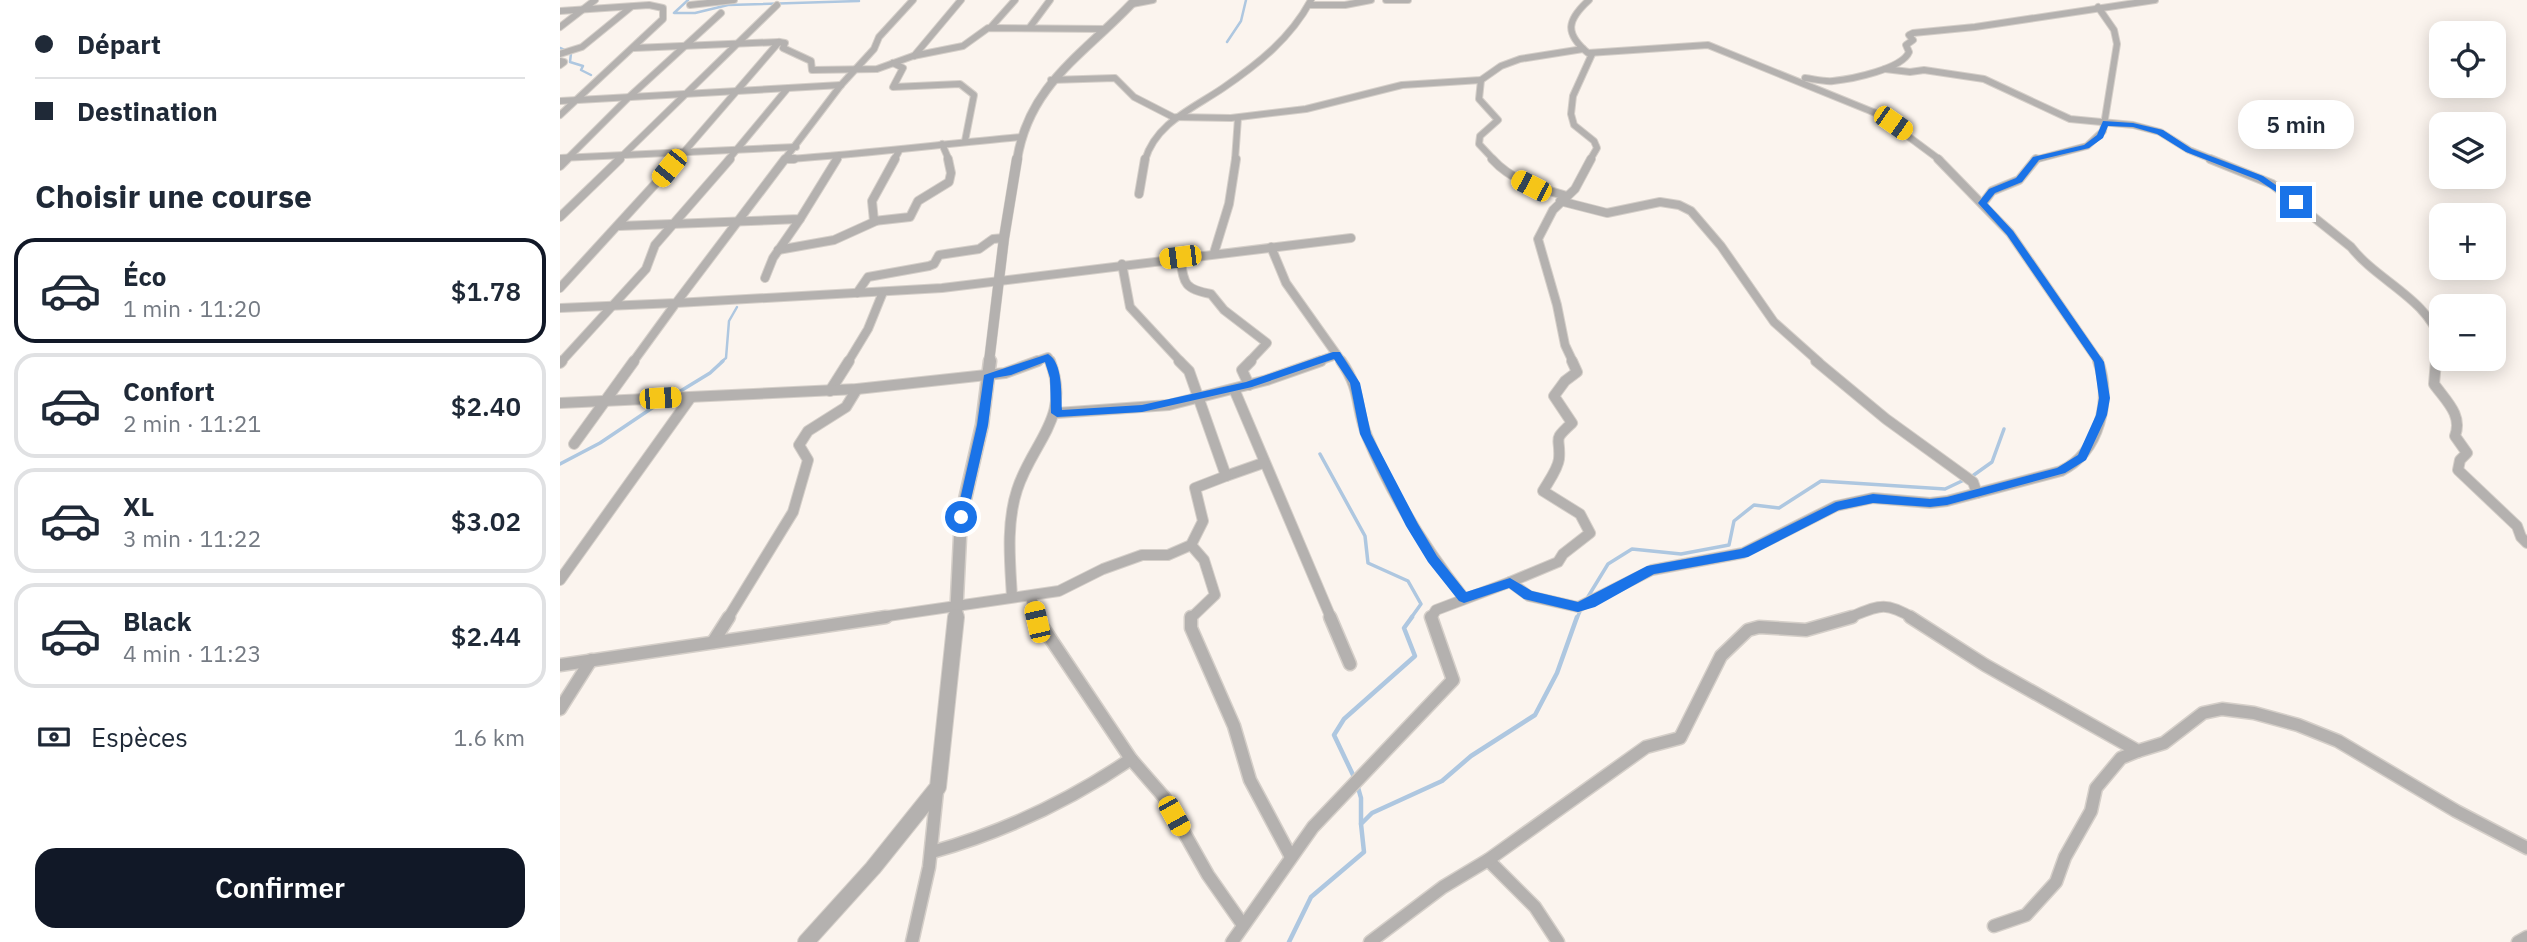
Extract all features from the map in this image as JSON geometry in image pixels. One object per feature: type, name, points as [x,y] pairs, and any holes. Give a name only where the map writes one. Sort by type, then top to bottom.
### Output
[{"type":"street","points":[[560,27],[595,0]]},
{"type":"street","points":[[565,53],[582,47],[639,0]]},
{"type":"street","points":[[694,0],[690,5],[726,4],[734,0]]},
{"type":"street","points":[[574,443],[841,85],[913,0]]},
{"type":"street","points":[[913,56],[961,0]]},
{"type":"street","points":[[634,48],[779,42],[785,43],[783,48],[794,56],[811,61],[812,70],[874,70],[913,56],[966,45],[991,27],[1014,0]]},
{"type":"street","points":[[1030,27],[1050,0]]},
{"type":"street","points":[[912,942],[925,899],[932,852],[957,604],[961,517],[982,425],[1000,283],[1003,237],[1021,136],[1051,80],[1133,2],[1147,4],[1153,0]]},
{"type":"street","points":[[1139,194],[1143,165],[1152,140],[1160,131],[1279,45],[1303,17],[1310,2],[1345,5],[1371,0]]},
{"type":"street","points":[[1385,0],[1408,0]]},
{"type":"street","points":[[1232,942],[1313,827],[1453,680],[1431,617],[1436,610],[1558,562],[1563,554],[1590,534],[1580,514],[1543,491],[1559,460],[1556,443],[1559,435],[1572,423],[1554,396],[1565,381],[1577,372],[1565,345],[1557,306],[1538,243],[1545,223],[1575,189],[1597,148],[1594,141],[1574,125],[1570,109],[1574,91],[1589,67],[1588,52],[1572,35],[1570,21],[1572,14],[1588,0]]},
{"type":"street","points":[[1787,75],[1832,81],[1885,69],[1906,59],[1909,51],[1906,44],[1913,40],[1910,34],[2155,0]]},
{"type":"street","points":[[560,11],[646,4],[663,8],[663,21],[560,115]]},
{"type":"street","points":[[560,217],[777,5]]},
{"type":"street","points":[[1983,203],[1992,191],[2019,180],[2036,158],[2077,150],[2100,136],[2106,123],[2117,44],[2113,30],[2098,7]]},
{"type":"street","points":[[560,166],[628,98],[721,13]]},
{"type":"street","points":[[991,27],[1106,29]]},
{"type":"street","points":[[560,288],[779,42]]},
{"type":"street","points":[[1051,80],[1115,78],[1135,97],[1157,110],[1179,118],[1238,118],[1306,109],[1402,85],[1481,80],[1501,66],[1520,59],[1701,44],[1723,49],[1871,110],[1893,123],[1942,162],[2010,233],[2099,362],[2105,389],[2102,415],[2088,447],[2075,464],[2061,471],[1930,503],[1873,498],[1836,506],[1743,553],[1652,570],[1578,607],[1529,596],[1510,582]]},
{"type":"street","points":[[893,63],[903,68],[893,87],[960,84],[974,94],[965,141]]},
{"type":"street","points":[[1885,69],[1910,72],[1924,70],[1984,79],[2006,87],[2019,97],[2067,118],[2133,125],[2160,132],[2197,154],[2272,184],[2310,212],[2351,247],[2361,260],[2419,307],[2436,327],[2440,341],[2435,351],[2437,370],[2434,384],[2456,414],[2459,422],[2455,436],[2467,453],[2466,457],[2460,460],[2458,470],[2517,526],[2521,537],[2527,543]]},
{"type":"street","points":[[1481,80],[1479,99],[1498,120],[1480,136],[1479,144],[1504,172],[1531,186],[1607,213],[1660,202],[1679,205],[1691,211],[1721,246],[1774,322],[1792,340],[1886,419],[1973,482],[1977,493]]},
{"type":"street","points":[[560,101],[841,85]]},
{"type":"street","points":[[560,363],[646,269],[655,244],[676,223],[787,89]]},
{"type":"street","points":[[1214,253],[1226,225],[1236,166],[1238,118]]},
{"type":"street","points":[[787,159],[899,151],[1021,136]]},
{"type":"street","points":[[778,250],[834,240],[876,222],[910,217],[918,201],[948,181],[951,176],[942,144]]},
{"type":"street","points":[[560,158],[796,147]]},
{"type":"street","points":[[876,222],[872,219],[873,201],[899,151]]},
{"type":"street","points":[[765,278],[778,250],[839,156]]},
{"type":"street","points":[[618,226],[800,219]]},
{"type":"street","points":[[857,293],[868,277],[932,265],[939,255],[975,250],[993,239],[1003,237]]},
{"type":"street","points":[[560,308],[883,292],[1000,283],[1086,272],[1122,264],[1351,238]]},
{"type":"street","points":[[1271,247],[1278,270],[1355,383],[1366,434],[1412,526],[1432,559],[1464,598]]},
{"type":"street","points":[[1180,257],[1184,281],[1193,291],[1210,294],[1224,310],[1267,344],[1242,370],[1249,385]]},
{"type":"street","points":[[1122,264],[1130,307],[1189,371],[1226,476]]},
{"type":"street","points":[[830,391],[868,329],[883,292]]},
{"type":"street","points":[[1057,413],[1154,407],[1200,398],[1249,385],[1336,355]]},
{"type":"street","points":[[560,403],[857,389],[1008,373],[1048,357],[1055,378],[1057,413],[1018,487],[1013,505],[1009,548],[1012,597]]},
{"type":"street","points":[[1234,388],[1263,463],[1350,664]]},
{"type":"street","points":[[713,642],[793,512],[808,460],[798,447],[805,433],[846,407],[857,389]]},
{"type":"street","points":[[560,580],[691,397]]},
{"type":"street","points":[[560,665],[957,604],[1031,596],[1063,589],[1103,569],[1142,555],[1168,555],[1191,545],[1203,521],[1195,488],[1263,463]]},
{"type":"street","points":[[1191,545],[1204,560],[1215,594],[1213,599],[1191,615],[1191,628],[1234,726],[1250,780],[1291,857]]},
{"type":"street","points":[[1031,596],[1037,622],[1131,759],[1164,797],[1208,875],[1243,925]]},
{"type":"street","points":[[1370,942],[1443,887],[1488,860],[1646,747],[1680,738],[1721,656],[1741,635],[1756,627],[1806,630],[1839,622],[1872,608],[1898,608],[1979,661],[2137,751]]},
{"type":"street","points":[[560,709],[592,660]]},
{"type":"street","points":[[1994,926],[2026,915],[2056,882],[2065,857],[2091,811],[2096,788],[2121,758],[2164,743],[2203,713],[2222,709],[2254,713],[2298,725],[2338,741],[2456,811],[2527,848]]},
{"type":"street","points":[[932,852],[1008,828],[1083,792],[1131,759]]},
{"type":"street","points":[[806,942],[873,867],[937,787]]},
{"type":"street","points":[[1488,860],[1535,908],[1558,942]]},
{"type":"street","points":[[2518,942],[2527,937]]},
{"type":"waterway","points":[[688,0],[674,13],[695,13],[728,5],[859,1]]},
{"type":"waterway","points":[[1227,42],[1241,21],[1246,0]]},
{"type":"waterway","points":[[560,48],[571,53],[570,62],[583,66],[581,70],[591,75]]},
{"type":"waterway","points":[[721,362],[726,358],[729,321],[737,307]]},
{"type":"waterway","points":[[674,395],[710,373],[723,361]]},
{"type":"waterway","points":[[560,464],[600,443],[661,402]]},
{"type":"waterway","points":[[1971,477],[1992,462],[2004,429]]},
{"type":"waterway","points":[[1320,454],[1365,536],[1368,563],[1408,581],[1421,604],[1411,618]]},
{"type":"waterway","points":[[1586,600],[1608,564],[1632,549],[1681,554],[1729,545],[1734,521],[1754,505],[1779,508],[1821,481],[1945,489],[1964,480]]},
{"type":"waterway","points":[[1577,618],[1582,607]]},
{"type":"waterway","points":[[1354,777],[1334,735],[1344,719],[1415,656],[1404,628],[1412,617]]},
{"type":"waterway","points":[[1361,824],[1372,813],[1442,781],[1471,756],[1535,715],[1557,673],[1577,617]]},
{"type":"waterway","points":[[1357,784],[1361,798],[1361,824]]},
{"type":"waterway","points":[[1289,942],[1311,897],[1364,852],[1361,824]]},
{"type":"route","points":[[961,517],[982,425],[989,375],[1008,373],[1048,357],[1055,378],[1057,413],[1142,409],[1249,385],[1336,355],[1355,383],[1366,434],[1412,526],[1432,559],[1464,598],[1510,582],[1529,596],[1578,607],[1652,570],[1743,553],[1836,506],[1873,498],[1930,503],[1947,501],[2061,471],[2075,464],[2088,447],[2102,415],[2105,389],[2099,362],[2030,260],[1983,203],[1992,191],[2019,180],[2036,158],[2087,146],[2100,136],[2106,123],[2133,125],[2160,132],[2204,158],[2260,178],[2296,202]]}]
